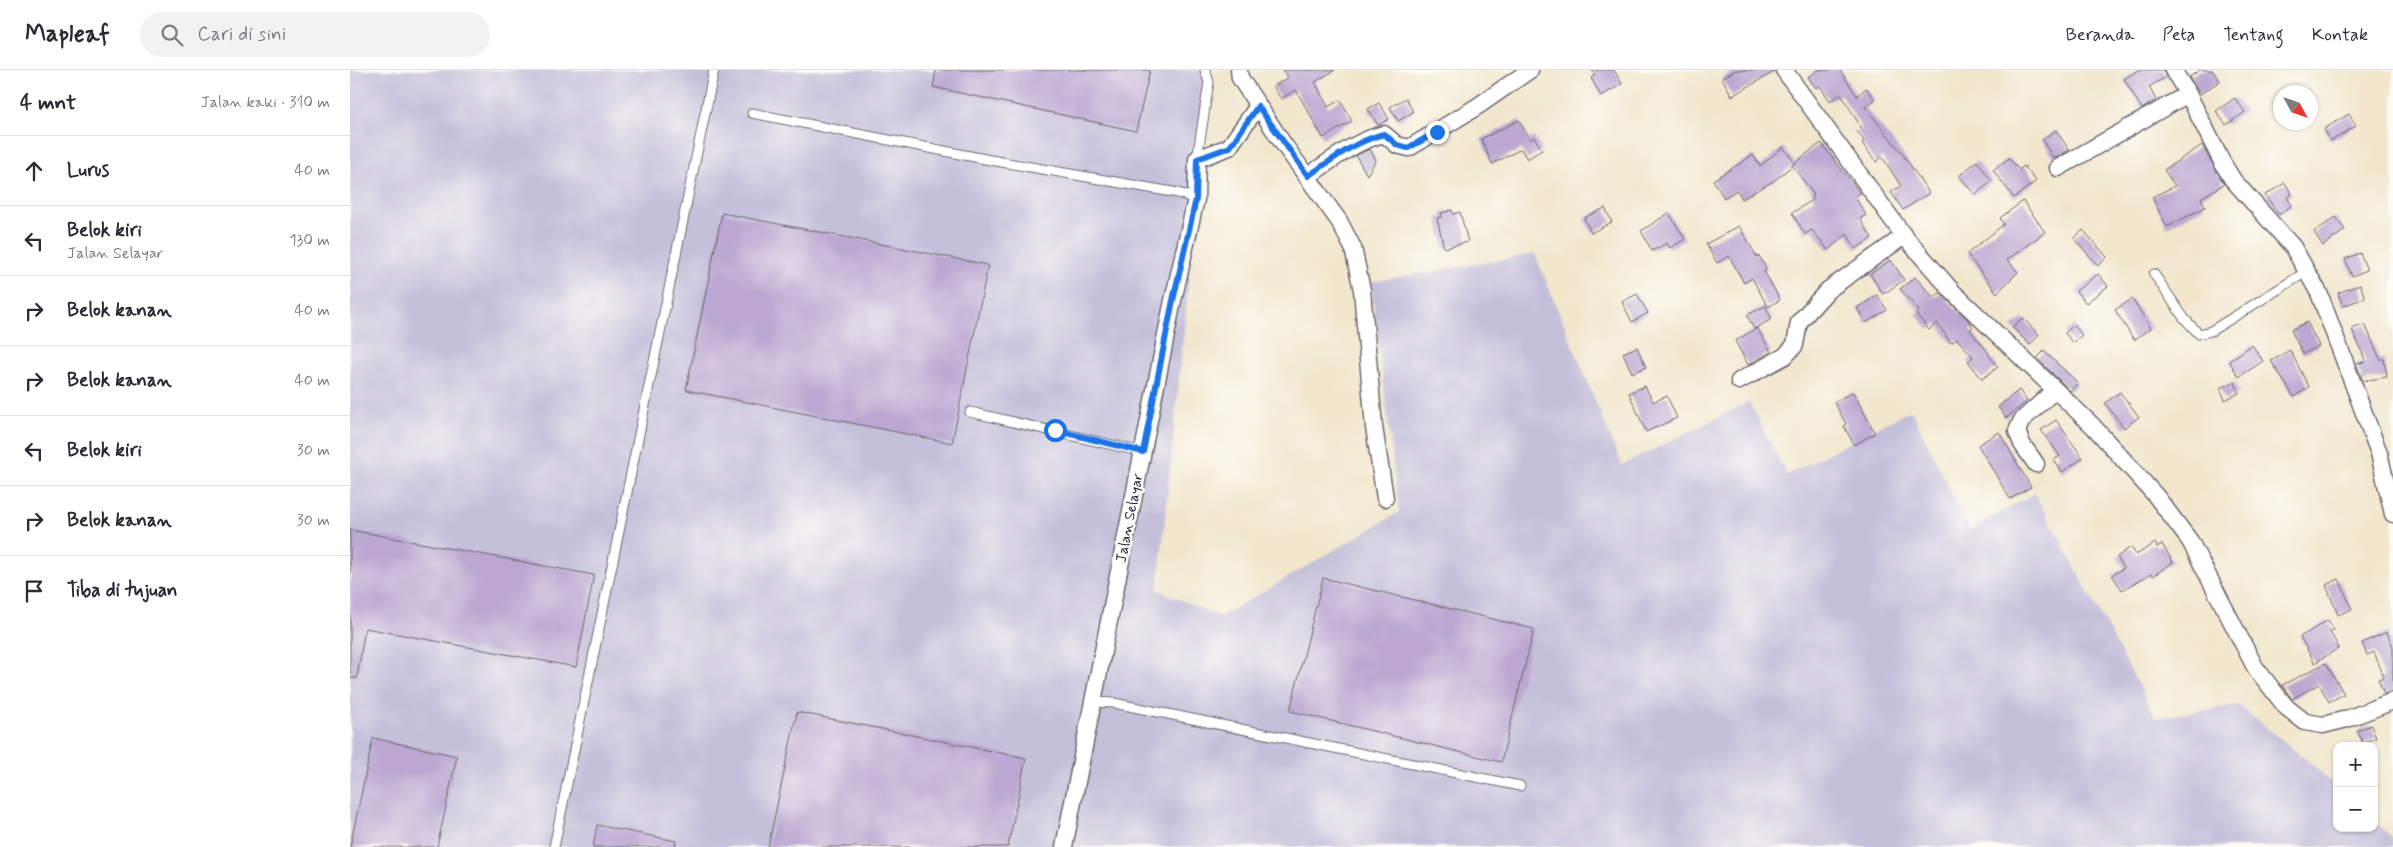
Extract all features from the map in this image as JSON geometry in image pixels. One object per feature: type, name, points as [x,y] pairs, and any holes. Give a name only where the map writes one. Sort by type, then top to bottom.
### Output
[{"type":"street","points":[[1239,70],[1240,78],[1258,106],[1339,221],[1357,261],[1362,290],[1374,426],[1385,498]]},
{"type":"street","points":[[1308,176],[1355,144],[1370,137],[1384,134],[1397,145],[1408,148],[1478,106],[1530,70]]},
{"type":"street","points":[[1784,70],[1904,236],[1953,292],[2093,426],[2178,524],[2204,567],[2255,668],[2293,715],[2305,722],[2323,724],[2347,719],[2393,701]]},
{"type":"street","points":[[2173,70],[2188,94],[2233,180],[2259,212],[2293,247],[2318,293],[2379,453],[2393,514]]},
{"type":"street","points":[[2058,168],[2188,94]]},
{"type":"street","points":[[1197,159],[1230,147],[1258,106]]},
{"type":"street","name":"Jalan Selayar","points":[[1064,847],[1172,305],[1196,199],[1197,159]]},
{"type":"street","points":[[1739,381],[1785,356],[1795,345],[1799,322],[1828,290],[1904,236]]},
{"type":"street","points":[[2036,464],[2022,444],[2017,430],[2022,420],[2054,390]]},
{"type":"lane","points":[[554,847],[714,70]]},
{"type":"lane","name":"Jalan Selayar","points":[[1197,159],[1209,82],[1205,70]]},
{"type":"lane","points":[[752,113],[986,159],[1178,193],[1196,199]]},
{"type":"lane","points":[[2154,274],[2184,318],[2200,334],[2211,331],[2306,272]]},
{"type":"lane","points":[[970,412],[1055,430],[1143,452]]},
{"type":"lane","points":[[1093,702],[1124,704],[1520,786]]},
{"type":"shaded area","points":[[350,70],[1210,70],[1158,590],[1220,617],[1399,512],[1371,282],[1535,254],[1622,465],[1749,402],[1787,475],[1911,410],[1970,530],[2035,493],[2156,718],[2238,705],[2306,759],[2333,783],[2333,832],[2378,832],[2378,825],[2393,838],[2393,847],[350,847]]},
{"type":"building","points":[[936,70],[1150,70],[1136,131],[933,87]]},
{"type":"building","points":[[1283,70],[1335,70],[1315,82],[1328,107],[1340,100],[1352,121],[1323,138],[1296,90],[1281,99],[1273,86],[1288,78]]},
{"type":"building","points":[[1592,70],[1614,70],[1622,84],[1601,96],[1591,78],[1595,75]]},
{"type":"building","points":[[1736,70],[1774,70],[1774,72],[1732,96],[1722,78]]},
{"type":"building","points":[[1818,70],[1840,70],[1857,96],[1866,88],[1875,100],[1865,107],[1902,153],[1929,193],[1903,210],[1891,192],[1901,186],[1882,157],[1876,162],[1862,143],[1864,141],[1857,131],[1861,127],[1841,94],[1830,101],[1820,86],[1816,88],[1808,77]]},
{"type":"building","points":[[2138,70],[2163,70],[2166,77],[2149,87],[2156,100],[2142,109],[2124,79]]},
{"type":"building","points":[[2200,70],[2212,70],[2220,81],[2200,94],[2189,77]]},
{"type":"building","points":[[1406,98],[1413,112],[1398,121],[1390,107]]},
{"type":"building","points":[[2235,98],[2245,112],[2226,125],[2216,111]]},
{"type":"building","points":[[1379,103],[1389,119],[1378,125],[1368,109]]},
{"type":"building","points":[[2349,114],[2356,126],[2331,141],[2324,129]]},
{"type":"building","points":[[1519,120],[1530,140],[1534,137],[1542,150],[1527,159],[1521,149],[1492,164],[1481,139]]},
{"type":"building","points":[[2056,130],[2069,150],[2054,159],[2042,140]]},
{"type":"building","points":[[1821,143],[1860,193],[1855,197],[1866,215],[1860,219],[1872,238],[1856,249],[1847,234],[1828,250],[1812,230],[1805,234],[1792,213],[1814,199],[1812,196],[1814,195],[1792,165]]},
{"type":"building","points":[[2202,145],[2224,184],[2201,198],[2205,207],[2167,227],[2152,197],[2175,186],[2164,170]]},
{"type":"building","points":[[1783,147],[1795,163],[1775,180],[1742,199],[1737,190],[1724,198],[1713,180],[1753,155],[1760,166]]},
{"type":"building","points":[[1370,149],[1376,160],[1367,175],[1356,156]]},
{"type":"building","points":[[2009,158],[2019,170],[2024,166],[2036,181],[2014,198],[1993,170]]},
{"type":"building","points":[[1977,161],[1992,181],[1975,195],[1959,176]]},
{"type":"building","points":[[2285,183],[2292,194],[2287,198],[2292,205],[2279,215],[2265,195]]},
{"type":"building","points":[[2023,201],[2045,232],[2007,260],[2018,272],[1997,293],[1967,254],[2004,224],[2000,218]]},
{"type":"building","points":[[1605,208],[1612,222],[1591,233],[1584,218]]},
{"type":"building","points":[[1452,210],[1453,214],[1460,212],[1468,242],[1444,248],[1437,218],[1442,217],[1441,213]]},
{"type":"building","points":[[722,213],[988,265],[952,443],[686,390]]},
{"type":"building","points":[[1669,213],[1685,239],[1670,248],[1667,243],[1652,251],[1641,231]]},
{"type":"building","points":[[2336,217],[2345,230],[2323,246],[2314,232]]},
{"type":"building","points":[[1739,226],[1757,257],[1759,256],[1767,269],[1764,271],[1780,300],[1768,307],[1752,278],[1744,283],[1729,256],[1717,263],[1706,244]]},
{"type":"building","points":[[2083,230],[2107,257],[2098,266],[2074,238]]},
{"type":"building","points":[[2360,253],[2367,270],[2352,276],[2345,259]]},
{"type":"building","points":[[1891,260],[1904,280],[1883,294],[1870,274]]},
{"type":"building","points":[[2098,274],[2108,286],[2086,303],[2076,291]]},
{"type":"building","points":[[1915,277],[1934,298],[1940,293],[1968,320],[1973,327],[1970,330],[1998,367],[1982,379],[1968,361],[1973,357],[1957,339],[1951,343],[1937,323],[1929,330],[1916,314],[1919,311],[1900,289]]},
{"type":"building","points":[[2360,284],[2365,298],[2343,306],[2338,293]]},
{"type":"building","points":[[1637,294],[1648,313],[1632,322],[1622,302]]},
{"type":"building","points":[[1877,295],[1887,310],[1866,323],[1857,308]]},
{"type":"building","points":[[2132,299],[2151,328],[2134,340],[2115,310]]},
{"type":"building","points":[[1765,306],[1772,319],[1754,329],[1747,315]]},
{"type":"building","points":[[2023,318],[2039,335],[2030,345],[2012,327]]},
{"type":"building","points":[[2307,322],[2319,346],[2303,354],[2291,330]]},
{"type":"building","points":[[2365,324],[2380,359],[2384,359],[2387,377],[2363,381],[2356,363],[2366,362],[2352,329]]},
{"type":"building","points":[[2074,325],[2082,335],[2073,343],[2065,333]]},
{"type":"building","points":[[1757,328],[1771,352],[1748,365],[1735,341]]},
{"type":"building","points":[[2252,345],[2263,361],[2239,377],[2229,361]]},
{"type":"building","points":[[1637,347],[1646,367],[1632,373],[1623,353]]},
{"type":"building","points":[[2290,350],[2309,387],[2294,397],[2271,361]]},
{"type":"building","points":[[2044,351],[2078,383],[2070,391],[2037,358]]},
{"type":"building","points":[[2235,382],[2239,393],[2225,400],[2220,388]]},
{"type":"building","points":[[1645,386],[1653,402],[1667,396],[1677,418],[1646,432],[1629,393]]},
{"type":"building","points":[[2019,390],[2027,401],[2006,418],[1998,407]]},
{"type":"building","points":[[1853,392],[1875,433],[1854,445],[1844,426],[1846,424],[1834,402]]},
{"type":"building","points":[[2120,392],[2139,417],[2124,428],[2105,403]]},
{"type":"building","points":[[2056,420],[2083,458],[2062,472],[2054,460],[2060,456],[2041,430]]},
{"type":"building","points":[[1999,432],[2031,487],[2010,499],[1978,445]]},
{"type":"building","points":[[350,530],[594,575],[576,667],[365,628],[357,678],[350,678]]},
{"type":"building","points":[[2155,543],[2157,547],[2162,544],[2173,562],[2153,576],[2151,574],[2122,590],[2112,575],[2124,568],[2117,557],[2131,547],[2136,555]]},
{"type":"building","points":[[1323,578],[1534,629],[1501,762],[1290,711]]},
{"type":"building","points":[[2339,579],[2352,609],[2338,615],[2326,585]]},
{"type":"building","points":[[2328,620],[2334,630],[2330,632],[2339,648],[2315,663],[2300,637]]},
{"type":"building","points":[[2387,632],[2393,647],[2393,691],[2384,694],[2378,679],[2384,677],[2374,652],[2367,655],[2362,643]]},
{"type":"building","points":[[2326,663],[2344,694],[2329,702],[2319,684],[2292,699],[2282,685]]},
{"type":"building","points":[[797,712],[1026,758],[1008,847],[768,847]]},
{"type":"building","points":[[2371,725],[2376,738],[2362,742],[2357,731]]},
{"type":"building","points":[[373,738],[457,756],[437,847],[350,847]]},
{"type":"building","points":[[597,825],[676,841],[675,847],[593,847]]},
{"type":"route","points":[[1055,430],[1143,452],[1172,305],[1196,199],[1197,159],[1230,147],[1258,106],[1308,176],[1355,144],[1370,137],[1384,134],[1397,145],[1408,148],[1437,132]]}]
